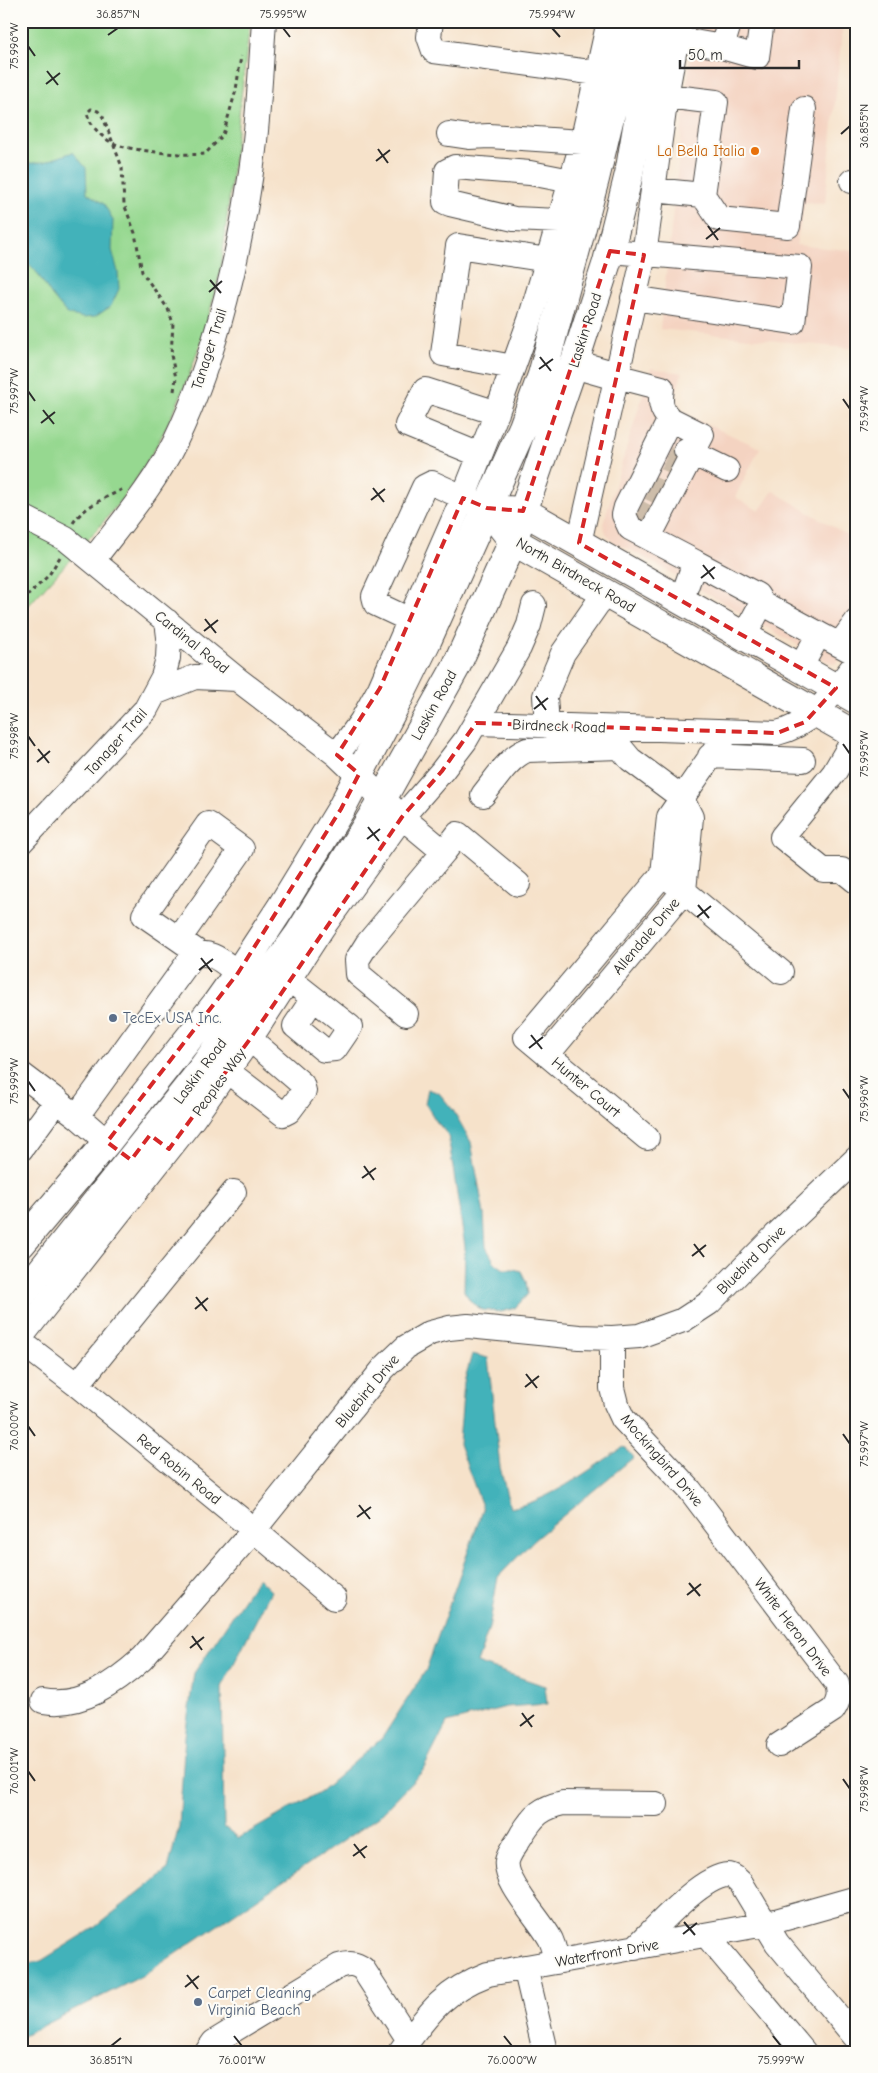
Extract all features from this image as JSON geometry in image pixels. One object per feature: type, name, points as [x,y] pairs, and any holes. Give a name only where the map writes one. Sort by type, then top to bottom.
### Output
[{"type":"main road","name":"Laskin Road","points":[[21,1244],[107,1142],[216,1004],[238,973],[280,909],[341,809],[427,641],[475,503],[522,427],[542,375],[595,179],[633,21]]},
{"type":"main road","name":"Laskin Road","points":[[21,1296],[131,1160],[160,1142],[196,1077],[299,934],[383,797],[456,667],[513,541],[574,364],[610,251],[629,174],[655,21]]},
{"type":"main road","points":[[574,364],[616,376]]},
{"type":"main road","name":"North Birdneck Road","points":[[475,503],[523,511],[846,694]]},
{"type":"main road","name":"North Birdneck Road","points":[[475,503],[513,541],[817,712],[856,736]]},
{"type":"main road","points":[[107,1142],[131,1160]]},
{"type":"street","name":"Tanager Trail","points":[[93,560],[132,509],[162,465],[175,441],[197,388],[215,334],[231,277],[244,213],[254,149],[264,21]]},
{"type":"street","points":[[431,21],[429,37],[434,51],[598,73]]},
{"type":"street","name":"Laskin Road","points":[[337,755],[360,722],[380,688],[410,620],[475,503],[480,455],[497,413],[548,260],[582,142],[609,21]]},
{"type":"street","points":[[722,47],[730,21]]},
{"type":"street","points":[[579,543],[644,255],[666,96],[678,30],[722,47],[758,57],[762,21]]},
{"type":"street","points":[[666,96],[716,102],[703,195],[719,219],[788,226],[804,109]]},
{"type":"street","points":[[449,134],[469,137],[489,136],[582,142]]},
{"type":"street","points":[[559,221],[514,219],[445,202],[447,171],[455,166],[530,174],[571,181]]},
{"type":"street","points":[[653,190],[703,195]]},
{"type":"street","points":[[513,367],[443,354],[458,246],[548,260]]},
{"type":"street","points":[[610,251],[800,267],[793,322],[634,298]]},
{"type":"street","points":[[616,376],[662,388],[663,476],[695,562],[681,601]]},
{"type":"street","points":[[480,455],[407,425],[424,390],[497,413]]},
{"type":"street","points":[[663,476],[727,470]]},
{"type":"street","points":[[410,620],[376,604],[374,596],[424,487],[432,483],[475,503]]},
{"type":"street","name":"Cardinal Road","points":[[21,516],[66,540],[93,560],[237,679],[359,774]]},
{"type":"street","points":[[695,562],[757,595],[762,603],[849,649],[857,621]]},
{"type":"street","points":[[547,726],[545,696],[563,652],[605,593]]},
{"type":"street","points":[[744,636],[762,603]]},
{"type":"street","points":[[402,817],[442,771],[476,723],[519,648],[529,625],[534,605]]},
{"type":"street","name":"Tanager Trail","points":[[21,842],[146,710],[157,692],[168,658],[169,638],[166,621]]},
{"type":"street","points":[[800,668],[819,634]]},
{"type":"street","name":"Birdneck Road","points":[[476,723],[547,726],[617,738],[727,733],[777,733],[792,729],[806,722],[817,712],[846,694],[857,662]]},
{"type":"street","points":[[157,692],[195,677],[237,679]]},
{"type":"street","name":"Allendale Drive","points":[[526,1037],[663,874],[669,817],[727,733]]},
{"type":"street","points":[[856,736],[834,773],[782,837],[823,870],[842,870],[857,882]]},
{"type":"street","points":[[483,795],[512,759],[527,750],[617,738],[630,759],[681,797]]},
{"type":"street","points":[[710,756],[803,760]]},
{"type":"street","points":[[359,774],[402,817],[444,852]]},
{"type":"street","name":"Allendale Drive","points":[[547,1055],[684,891],[691,817],[681,797]]},
{"type":"street","name":"Peoples Way","points":[[21,1336],[160,1142],[227,1072],[323,927],[402,817]]},
{"type":"street","points":[[179,939],[242,848],[208,824],[144,915],[199,953],[210,954],[238,973]]},
{"type":"street","points":[[406,1014],[358,974],[358,960],[367,944],[458,834],[518,884]]},
{"type":"street","points":[[663,874],[781,972]]},
{"type":"street","points":[[78,1116],[192,958],[199,953]]},
{"type":"street","points":[[289,979],[313,999]]},
{"type":"street","name":"Hunter Court","points":[[526,1037],[647,1138]]},
{"type":"street","points":[[227,1072],[283,1114],[289,1111],[304,1092],[302,1084],[250,1039]]},
{"type":"street","points":[[21,1074],[58,1100],[107,1142]]},
{"type":"street","points":[[21,1149],[58,1100]]},
{"type":"street","name":"Bluebird Drive","points":[[43,1701],[65,1701],[85,1697],[122,1676],[142,1659],[254,1530],[384,1368],[412,1343],[430,1333],[468,1326],[579,1337],[612,1338],[639,1336],[654,1332],[682,1320],[709,1303],[775,1236],[857,1158]]},
{"type":"street","points":[[77,1385],[234,1192]]},
{"type":"street","name":"Mockingbird Drive","points":[[612,1338],[612,1388],[616,1404],[623,1419],[690,1490],[731,1544]]},
{"type":"street","name":"Red Robin Road","points":[[21,1342],[77,1385],[334,1598]]},
{"type":"street","name":"White Heron Drive","points":[[731,1544],[837,1684],[839,1693],[838,1703],[833,1710],[779,1745]]},
{"type":"street","points":[[556,1962],[551,1940],[510,1881],[507,1870],[507,1859],[529,1824],[537,1814],[548,1807],[563,1803],[656,1804]]},
{"type":"street","points":[[635,1948],[698,1888],[712,1880],[728,1875],[735,1877],[741,1883],[777,1944],[857,2039]]},
{"type":"street","name":"Waterfront Drive","points":[[405,2046],[432,2010],[448,1994],[471,1980],[488,1974],[707,1936],[765,1924],[849,1900]]},
{"type":"street","points":[[707,1936],[804,2052]]},
{"type":"street","points":[[207,2052],[214,2042],[339,1966],[348,1963],[356,1964],[364,1969],[405,2046]]},
{"type":"street","points":[[525,1967],[544,2047]]},
{"type":"path","points":[[174,393],[176,378],[171,355],[173,323],[168,309],[142,272],[135,233],[124,204],[122,166],[115,144],[98,110],[91,108],[87,113],[89,121],[97,131],[115,144],[190,156],[205,154],[223,135],[236,90],[241,54]]},
{"type":"path","points":[[21,602],[49,575],[60,558],[66,540],[77,518],[94,504],[124,488]]},
{"type":"highlighted area","points":[[610,251],[644,255],[579,543],[836,688],[805,722],[777,733],[476,723],[442,771],[402,817],[250,1039],[169,1149],[150,1135],[131,1160],[107,1142],[238,973],[341,809],[359,774],[337,755],[380,688],[463,498],[487,508],[523,511]]},
{"type":"shaded area","points":[[694,21],[843,21],[825,204],[805,202],[796,245],[857,251],[857,349],[660,329]]},
{"type":"shaded area","points":[[651,368],[682,373],[674,401],[679,412],[760,448],[735,497],[759,511],[773,491],[857,541],[857,637],[835,664],[826,661],[629,549],[613,543],[606,533],[603,524]]},
{"type":"green space","points":[[21,21],[250,21],[221,268],[195,360],[156,447],[139,474],[109,515],[21,614]]},
{"type":"water","points":[[73,152],[86,168],[87,193],[104,204],[113,220],[112,250],[118,272],[119,289],[111,306],[95,317],[83,318],[67,314],[52,296],[35,270],[21,256],[21,164],[44,162]]},
{"type":"water","points":[[428,1089],[439,1093],[453,1110],[471,1142],[484,1214],[486,1247],[495,1263],[504,1269],[521,1271],[526,1281],[528,1294],[515,1308],[501,1312],[482,1310],[472,1303],[464,1291],[465,1247],[448,1135],[436,1121],[425,1103]]},
{"type":"water","points":[[472,1354],[488,1358],[500,1467],[510,1508],[540,1499],[555,1491],[624,1447],[634,1457],[534,1540],[498,1577],[489,1628],[477,1663],[545,1686],[547,1704],[506,1707],[447,1723],[422,1772],[378,1817],[144,1975],[21,2037],[21,1965],[41,1961],[94,1928],[168,1869],[179,1826],[185,1736],[194,1673],[258,1578],[271,1591],[222,1687],[224,1827],[239,1838],[321,1791],[382,1738],[426,1670],[483,1509],[459,1444],[464,1382]]},
{"type":"tunnel","points":[[666,458],[679,464]]},
{"type":"tunnel","points":[[650,488],[663,494]]},
{"type":"tunnel","points":[[638,512],[651,519]]},
{"type":"place","name":"La Bella Italia","points":[[755,151]]},
{"type":"place","name":"TecEx USA Inc.","points":[[113,1018]]},
{"type":"place","name":"Carpet Cleaning Virginia Beach","points":[[198,2002]]}]
